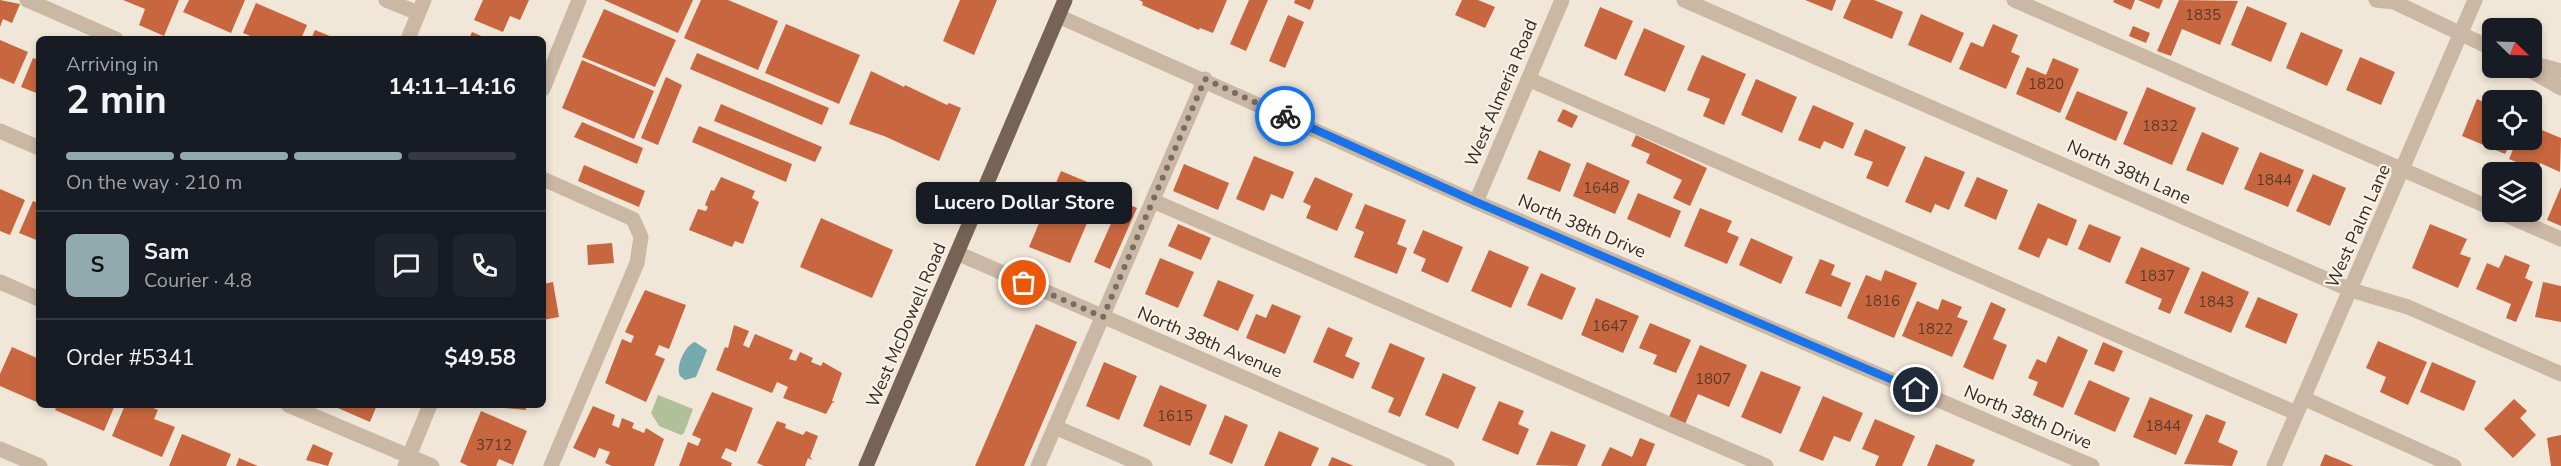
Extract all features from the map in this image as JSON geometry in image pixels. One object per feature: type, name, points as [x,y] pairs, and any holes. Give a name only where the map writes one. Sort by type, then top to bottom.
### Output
[{"type":"main road","name":"West McDowell Road","points":[[866,466],[1065,0]]},
{"type":"street","points":[[27,0],[109,36]]},
{"type":"street","points":[[386,0],[421,7],[409,36]]},
{"type":"street","points":[[546,82],[579,0]]},
{"type":"street","name":"West Almeria Road","points":[[1476,202],[1562,0]]},
{"type":"street","name":"North 38th Lane","points":[[1684,0],[2351,290],[2408,307],[2561,374]]},
{"type":"street","points":[[2014,0],[2482,204]]},
{"type":"street","points":[[2376,0],[2393,1],[2482,44]]},
{"type":"street","name":"West Palm Lane","points":[[2274,466],[2475,0]]},
{"type":"street","name":"North 38th Drive","points":[[1058,16],[1205,79],[1476,202],[2092,466]]},
{"type":"street","points":[[2542,65],[2561,70]]},
{"type":"street","points":[[2542,77],[2561,88]]},
{"type":"street","points":[[1038,466],[1205,79]]},
{"type":"street","points":[[1528,79],[2296,413]]},
{"type":"street","points":[[0,131],[36,147]]},
{"type":"street","points":[[546,180],[633,219],[641,237],[637,263],[551,466]]},
{"type":"street","points":[[1153,201],[1766,466]]},
{"type":"street","points":[[2522,222],[2561,239]]},
{"type":"street","name":"North 38th Avenue","points":[[957,253],[1446,466]]},
{"type":"street","points":[[0,282],[36,298]]},
{"type":"street","points":[[2303,398],[2454,466]]},
{"type":"street","points":[[294,408],[407,461],[432,466]]},
{"type":"street","points":[[407,461],[429,408]]},
{"type":"street","points":[[1055,427],[1145,466]]},
{"type":"street","points":[[0,449],[40,466]]},
{"type":"green space","points":[[658,395],[693,409],[684,433],[681,435],[659,426],[651,413]]},
{"type":"water","points":[[695,342],[707,350],[696,377],[685,380],[680,376],[680,362],[688,347]]},
{"type":"building","points":[[0,0],[20,4],[12,23],[3,19],[0,27]]},
{"type":"building","points":[[123,0],[179,0],[164,36],[139,25],[145,9]]},
{"type":"building","points":[[189,0],[245,0],[231,33],[183,12]]},
{"type":"building","points":[[483,0],[529,0],[520,20],[510,16],[503,32],[474,20]]},
{"type":"building","points":[[604,0],[693,0],[678,33]]},
{"type":"building","points":[[701,0],[728,0],[778,21],[758,70],[684,38]]},
{"type":"building","points":[[960,0],[997,0],[974,55],[943,41]]},
{"type":"building","points":[[1139,0],[1227,0],[1213,33],[1200,28],[1199,30],[1142,5],[1143,2]]},
{"type":"building","points":[[1249,0],[1268,0],[1246,51],[1230,44]]},
{"type":"building","points":[[1295,0],[1314,0],[1310,10],[1294,3]]},
{"type":"building","points":[[1462,0],[1478,0],[1495,7],[1485,28],[1455,15]]},
{"type":"building","points":[[1805,0],[1836,0],[1832,11]]},
{"type":"building","points":[[1851,0],[1874,0],[1903,12],[1892,39],[1843,18]]},
{"type":"building","points":[[2114,0],[2135,0],[2131,10],[2113,2]]},
{"type":"building","points":[[2138,0],[2163,0],[2159,9]]},
{"type":"building","points":[[2179,0],[2238,1],[2220,45],[2182,29],[2171,56],[2157,51]]},
{"type":"building","points":[[256,3],[307,25],[302,36],[250,36],[243,33]]},
{"type":"building","points":[[2247,6],[2287,23],[2271,62],[2231,45]]},
{"type":"building","points":[[1600,7],[1633,21],[1616,60],[1584,46]]},
{"type":"building","points":[[604,9],[676,40],[655,87],[582,57]]},
{"type":"building","points":[[1921,14],[1964,33],[1951,63],[1908,45]]},
{"type":"building","points":[[1288,15],[1304,22],[1285,68],[1269,61]]},
{"type":"building","points":[[786,24],[860,55],[839,104],[765,73]]},
{"type":"building","points":[[1993,24],[2018,35],[2011,52],[2020,56],[2006,89],[1959,69],[1971,42],[1983,47]]},
{"type":"building","points":[[2133,26],[2150,33],[2146,43],[2129,36]]},
{"type":"building","points":[[1644,28],[1685,46],[1665,92],[1624,75]]},
{"type":"building","points":[[315,30],[330,36],[312,36]]},
{"type":"building","points":[[2301,32],[2343,50],[2327,86],[2286,68]]},
{"type":"building","points":[[0,40],[28,52],[14,84],[0,78]]},
{"type":"building","points":[[697,53],[829,108],[822,125],[690,69]]},
{"type":"building","points":[[1702,55],[1746,74],[1724,125],[1703,116],[1710,99],[1687,90]]},
{"type":"building","points":[[2360,57],[2395,72],[2381,105],[2346,90]]},
{"type":"building","points":[[33,58],[36,59],[36,93],[21,87]]},
{"type":"building","points":[[2053,58],[2079,69],[2060,113],[2016,94],[2027,67],[2046,75]]},
{"type":"building","points":[[582,60],[654,91],[634,139],[562,108]]},
{"type":"building","points":[[871,71],[947,105],[949,103],[961,108],[939,161],[884,136],[849,124]]},
{"type":"building","points":[[666,77],[682,85],[658,145],[641,138]]},
{"type":"building","points":[[1756,79],[1797,97],[1782,133],[1741,115]]},
{"type":"building","points":[[2147,87],[2196,108],[2172,165],[2123,144]]},
{"type":"building","points":[[2077,91],[2128,112],[2116,141],[2065,119]]},
{"type":"building","points":[[2477,99],[2482,101],[2482,144],[2462,136]]},
{"type":"building","points":[[721,104],[822,147],[815,162],[714,121]]},
{"type":"building","points":[[1813,105],[1854,123],[1843,149],[1824,141],[1820,149],[1798,140]]},
{"type":"building","points":[[1563,109],[1578,116],[1572,128],[1557,121]]},
{"type":"building","points":[[582,122],[643,148],[637,164],[574,137]]},
{"type":"building","points":[[699,126],[792,164],[786,182],[692,142]]},
{"type":"building","points":[[1865,129],[1906,147],[1888,187],[1866,178],[1873,162],[1854,155]]},
{"type":"building","points":[[2542,130],[2561,138],[2560,172],[2542,162],[2516,162],[2509,159],[2513,150],[2542,150]]},
{"type":"building","points":[[2202,132],[2239,148],[2223,185],[2186,170]]},
{"type":"building","points":[[1636,135],[1707,168],[1690,206],[1673,198],[1682,180],[1646,163],[1650,154],[1631,146]]},
{"type":"building","points":[[1539,150],[1571,164],[1560,192],[1527,179]]},
{"type":"building","points":[[2495,150],[2507,150],[2505,154]]},
{"type":"building","points":[[2260,152],[2304,170],[2288,207],[2244,189]]},
{"type":"building","points":[[1254,156],[1294,172],[1283,199],[1271,194],[1264,211],[1236,199]]},
{"type":"building","points":[[1925,156],[1965,172],[1949,210],[1935,204],[1931,213],[1905,202]]},
{"type":"building","points":[[1587,162],[1630,181],[1615,214],[1573,196]]},
{"type":"building","points":[[1184,164],[1229,183],[1218,210],[1173,191]]},
{"type":"building","points":[[584,165],[645,191],[639,207],[578,181]]},
{"type":"building","points":[[1061,171],[1102,188],[1070,263],[1029,247]]},
{"type":"building","points":[[2313,174],[2346,188],[2330,226],[2296,211]]},
{"type":"building","points":[[721,177],[755,191],[752,198],[759,202],[743,244],[735,241],[732,247],[689,230],[698,209],[706,211],[708,207],[705,205],[711,190],[714,191]]},
{"type":"building","points":[[1315,177],[1353,194],[1337,231],[1306,218],[1311,206],[1303,202]]},
{"type":"building","points":[[1977,177],[2008,190],[1996,220],[1964,206]]},
{"type":"building","points":[[2561,187],[2561,226],[2547,220]]},
{"type":"building","points":[[0,189],[25,200],[10,235],[0,231]]},
{"type":"building","points":[[1638,193],[1681,211],[1670,238],[1627,219]]},
{"type":"building","points":[[33,201],[36,202],[36,240],[19,233]]},
{"type":"building","points":[[1121,201],[1137,208],[1110,269],[1094,262]]},
{"type":"building","points":[[2038,203],[2077,220],[2067,246],[2048,238],[2039,258],[2018,249]]},
{"type":"building","points":[[1365,204],[1406,220],[1397,244],[1407,248],[1397,274],[1354,257],[1364,232],[1355,228]]},
{"type":"building","points":[[1700,208],[1732,221],[1727,232],[1739,237],[1727,264],[1684,246]]},
{"type":"building","points":[[821,218],[893,250],[872,298],[800,267]]},
{"type":"building","points":[[1178,224],[1211,238],[1201,260],[1168,246]]},
{"type":"building","points":[[2089,224],[2121,237],[2110,263],[2078,249]]},
{"type":"building","points":[[2430,224],[2467,239],[2460,254],[2471,258],[2458,288],[2412,268]]},
{"type":"building","points":[[1423,230],[1463,247],[1448,283],[1421,271],[1426,259],[1413,253]]},
{"type":"building","points":[[1751,238],[1793,257],[1781,284],[1739,265]]},
{"type":"building","points":[[612,243],[614,263],[588,265],[587,245]]},
{"type":"building","points":[[2141,247],[2190,268],[2170,314],[2158,309],[2162,299],[2125,283]]},
{"type":"building","points":[[1489,250],[1529,267],[1511,308],[1471,291]]},
{"type":"building","points":[[2505,255],[2530,265],[2525,278],[2533,282],[2516,322],[2506,318],[2511,304],[2476,289],[2487,263],[2499,268]]},
{"type":"building","points":[[1160,258],[1194,272],[1178,308],[1145,294]]},
{"type":"building","points":[[1820,259],[1835,265],[1831,275],[1851,283],[1841,307],[1805,293]]},
{"type":"building","points":[[1885,270],[1917,283],[1894,338],[1847,318],[1866,275],[1881,281]]},
{"type":"building","points":[[2202,271],[2249,292],[2231,333],[2184,313]]},
{"type":"building","points":[[1541,273],[1576,288],[1562,320],[1527,305]]},
{"type":"building","points":[[1218,280],[1254,295],[1238,331],[1203,316]]},
{"type":"building","points":[[553,282],[559,317],[546,319],[546,283]]},
{"type":"building","points":[[2543,282],[2561,286],[2561,322],[2535,317]]},
{"type":"building","points":[[645,290],[686,305],[669,349],[659,345],[655,355],[665,359],[646,402],[605,383],[622,339],[631,343],[634,336],[625,332]]},
{"type":"building","points":[[2258,297],[2298,314],[2286,344],[2245,327]]},
{"type":"building","points":[[1596,298],[1639,316],[1623,353],[1581,335]]},
{"type":"building","points":[[1942,299],[1962,307],[1957,317],[1968,321],[1952,357],[1902,336],[1917,301],[1938,310]]},
{"type":"building","points":[[1991,302],[2006,309],[1993,339],[2007,345],[1993,380],[1963,367]]},
{"type":"building","points":[[1272,304],[1301,316],[1285,354],[1246,338],[1256,314],[1266,318]]},
{"type":"building","points":[[1650,323],[1691,340],[1676,373],[1653,364],[1657,355],[1639,348]]},
{"type":"building","points":[[1036,324],[1077,342],[1024,466],[975,466]]},
{"type":"building","points":[[734,325],[749,331],[743,345],[749,348],[755,334],[793,350],[789,359],[796,361],[800,352],[813,358],[811,362],[821,366],[823,362],[842,373],[832,401],[835,402],[826,414],[783,398],[788,387],[777,382],[772,393],[716,370],[725,347],[728,348]]},
{"type":"building","points":[[1328,327],[1353,338],[1345,356],[1360,363],[1353,379],[1313,362]]},
{"type":"building","points":[[2058,336],[2088,350],[2063,408],[2033,395],[2038,382],[2028,378],[2037,359],[2046,363]]},
{"type":"building","points":[[2378,341],[2427,362],[2408,405],[2380,392],[2386,377],[2366,368]]},
{"type":"building","points":[[2103,342],[2123,351],[2114,372],[2094,364]]},
{"type":"building","points":[[1390,343],[1425,358],[1400,417],[1388,412],[1394,398],[1371,388]]},
{"type":"building","points":[[1700,345],[1747,365],[1729,407],[1698,394],[1685,424],[1669,417]]},
{"type":"building","points":[[12,347],[36,358],[36,402],[0,386],[0,374]]},
{"type":"building","points":[[1104,362],[1137,376],[1119,420],[1086,406]]},
{"type":"building","points":[[2432,362],[2476,381],[2464,411],[2420,392]]},
{"type":"building","points":[[1761,371],[1801,387],[1781,434],[1741,417]]},
{"type":"building","points":[[1443,373],[1476,387],[1458,429],[1425,415]]},
{"type":"building","points":[[2089,380],[2130,398],[2115,432],[2074,414]]},
{"type":"building","points":[[1160,385],[1207,405],[1190,446],[1143,426]]},
{"type":"building","points":[[712,392],[753,408],[736,452],[726,448],[721,458],[732,463],[731,466],[679,466],[688,442],[698,446],[701,439],[692,435]]},
{"type":"building","points":[[1823,396],[1863,413],[1850,442],[1834,436],[1823,461],[1799,451]]},
{"type":"building","points":[[2150,397],[2193,415],[2176,455],[2133,437]]},
{"type":"building","points":[[2514,399],[2527,411],[2520,418],[2536,435],[2513,458],[2484,429]]},
{"type":"building","points":[[1499,401],[1524,411],[1518,424],[1529,429],[1518,455],[1482,440]]},
{"type":"building","points":[[593,406],[615,415],[612,425],[619,428],[622,418],[634,423],[632,428],[644,433],[646,428],[664,439],[654,466],[612,466],[605,463],[610,452],[599,448],[595,458],[573,448]]},
{"type":"building","points":[[56,408],[114,408],[104,431],[55,410]]},
{"type":"building","points":[[124,408],[153,408],[158,410],[154,419],[175,427],[162,457],[112,436]]},
{"type":"building","points":[[338,408],[376,408],[370,422]]},
{"type":"building","points":[[481,411],[527,431],[513,465],[499,459],[496,466],[468,466],[460,462]]},
{"type":"building","points":[[2206,414],[2226,422],[2218,442],[2238,451],[2232,466],[2184,464]]},
{"type":"building","points":[[1225,415],[1248,425],[1232,464],[1209,454]]},
{"type":"building","points":[[1875,419],[1915,436],[1902,466],[1875,466],[1879,456],[1862,449]]},
{"type":"building","points":[[777,421],[786,424],[785,428],[803,435],[806,431],[818,436],[810,457],[813,460],[808,458],[805,466],[764,466],[757,463]]},
{"type":"building","points":[[1279,431],[1319,448],[1311,466],[1264,466]]},
{"type":"building","points":[[1551,431],[1586,445],[1577,466],[1536,465]]},
{"type":"building","points":[[182,434],[231,454],[226,466],[169,466]]},
{"type":"building","points":[[2561,435],[2561,466],[2551,466],[2547,438]]},
{"type":"building","points":[[1640,438],[1655,444],[1646,466],[1601,466],[1610,447],[1632,457]]},
{"type":"building","points":[[313,444],[333,453],[328,466],[306,460]]},
{"type":"building","points":[[1936,444],[1975,460],[1972,466],[1927,466]]},
{"type":"building","points":[[2325,454],[2354,466],[2320,466]]},
{"type":"building","points":[[1332,457],[1354,466],[1328,466]]},
{"type":"building","points":[[239,458],[258,466],[236,466]]},
{"type":"way so far","points":[[1024,283],[1103,317],[1205,79],[1285,116]]},
{"type":"place","name":"Lucero Dollar Store","points":[[1024,283]]},
{"type":"route","points":[[1285,116],[1476,202],[1916,390]]}]
